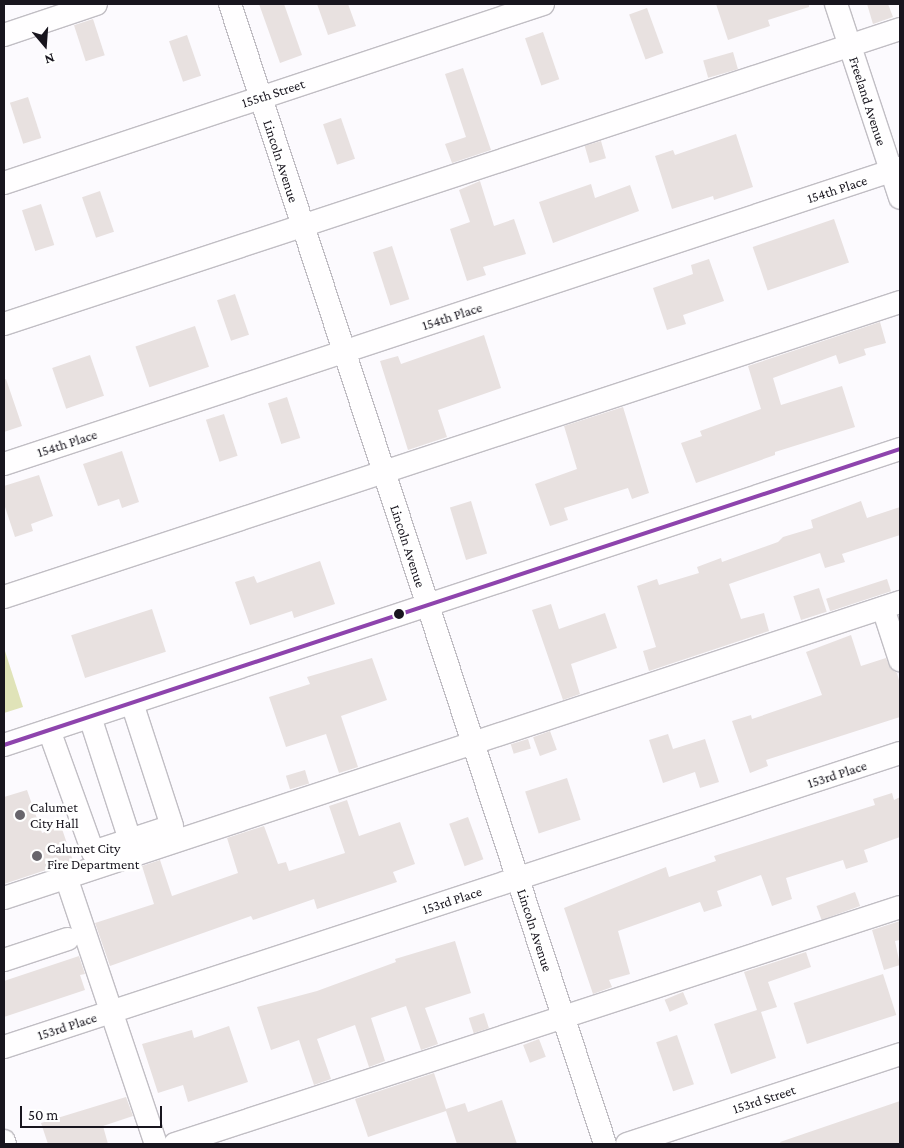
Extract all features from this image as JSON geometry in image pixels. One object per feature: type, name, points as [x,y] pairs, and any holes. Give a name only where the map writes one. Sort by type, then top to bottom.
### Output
[{"type":"street","points":[[4,35],[96,4]]},
{"type":"street","name":"Lincoln Avenue","points":[[230,4],[606,1144]]},
{"type":"street","name":"155th Street","points":[[4,183],[543,4]]},
{"type":"street","name":"Freeland Avenue","points":[[836,4],[896,169],[900,198]]},
{"type":"street","points":[[4,324],[900,29]]},
{"type":"street","name":"154th Place","points":[[4,464],[896,169]]},
{"type":"street","points":[[4,597],[900,302]]},
{"type":"street","points":[[4,745],[900,449]]},
{"type":"street","points":[[4,898],[892,605],[900,660]]},
{"type":"street","points":[[49,730],[93,852],[130,840],[172,826],[132,703]]},
{"type":"street","points":[[90,716],[130,840]]},
{"type":"street","name":"153rd Place","points":[[4,1047],[900,753]]},
{"type":"street","points":[[66,877],[156,1144]]},
{"type":"street","points":[[175,1144],[900,907]]},
{"type":"street","points":[[4,960],[68,938]]},
{"type":"street","name":"153rd Street","points":[[627,1144],[900,1054]]},
{"type":"green space","points":[[4,648],[23,707],[4,713]]},
{"type":"building","points":[[259,4],[284,4],[302,55],[280,63]]},
{"type":"building","points":[[317,4],[348,4],[356,26],[328,35]]},
{"type":"building","points":[[716,4],[809,4],[809,7],[768,20],[770,26],[728,40]]},
{"type":"building","points":[[867,4],[888,4],[893,17],[873,24]]},
{"type":"building","points":[[647,8],[663,53],[646,60],[629,14]]},
{"type":"building","points":[[93,19],[105,55],[86,61],[74,25]]},
{"type":"building","points":[[543,32],[559,79],[541,85],[525,38]]},
{"type":"building","points":[[187,35],[201,76],[183,82],[169,41]]},
{"type":"building","points":[[733,52],[738,69],[708,78],[703,61]]},
{"type":"building","points":[[463,68],[491,150],[452,163],[445,144],[466,137],[445,74]]},
{"type":"building","points":[[28,97],[41,138],[23,144],[10,103]]},
{"type":"building","points":[[341,118],[355,159],[337,165],[323,124]]},
{"type":"building","points":[[736,134],[753,187],[714,200],[713,196],[672,209],[655,156],[673,150],[675,155]]},
{"type":"building","points":[[601,141],[606,158],[590,163],[585,146]]},
{"type":"building","points":[[480,181],[494,226],[514,219],[526,254],[483,267],[486,275],[467,281],[450,229],[470,222],[459,190]]},
{"type":"building","points":[[591,184],[595,198],[630,185],[639,211],[553,243],[539,202]]},
{"type":"building","points":[[100,191],[114,232],[96,238],[82,197]]},
{"type":"building","points":[[41,204],[54,245],[35,251],[22,210]]},
{"type":"building","points":[[834,219],[849,262],[768,290],[753,247]]},
{"type":"building","points":[[392,246],[409,299],[390,305],[373,252]]},
{"type":"building","points":[[709,259],[724,301],[683,315],[686,324],[667,330],[653,288],[693,274],[691,265]]},
{"type":"building","points":[[235,294],[249,335],[231,341],[217,300]]},
{"type":"building","points":[[880,322],[886,343],[864,349],[866,355],[839,364],[836,355],[773,378],[781,405],[842,386],[855,427],[775,452],[775,455],[696,483],[681,443],[702,436],[700,431],[761,409],[748,366]]},
{"type":"building","points":[[195,326],[209,367],[149,387],[135,347]]},
{"type":"building","points":[[484,335],[501,388],[438,410],[447,437],[408,450],[380,361],[398,356],[401,364]]},
{"type":"building","points":[[90,355],[104,396],[66,409],[52,368]]},
{"type":"building","points":[[6,379],[22,426],[4,432],[4,380]]},
{"type":"building","points":[[287,397],[300,438],[281,444],[268,403]]},
{"type":"building","points":[[623,407],[649,493],[632,499],[628,488],[564,508],[568,520],[550,526],[535,484],[577,469],[564,426]]},
{"type":"building","points":[[224,414],[238,456],[220,462],[206,420]]},
{"type":"building","points":[[122,451],[139,502],[122,508],[119,499],[98,506],[83,464]]},
{"type":"building","points":[[39,475],[53,516],[31,524],[33,531],[15,537],[4,504],[4,486]]},
{"type":"building","points":[[471,501],[487,554],[466,560],[450,507]]},
{"type":"building","points":[[861,501],[867,518],[900,507],[900,535],[842,554],[845,562],[825,568],[820,553],[729,584],[741,619],[764,613],[769,631],[649,671],[643,651],[656,647],[637,586],[657,579],[659,585],[699,573],[697,567],[721,558],[722,562],[778,542],[783,537],[813,528],[811,520]]},
{"type":"building","points":[[320,561],[335,604],[294,618],[292,611],[250,625],[235,582],[254,576],[257,583]]},
{"type":"building","points":[[887,579],[891,591],[830,611],[826,599]]},
{"type":"building","points":[[819,588],[827,612],[801,620],[793,596]]},
{"type":"building","points":[[551,604],[559,629],[605,613],[617,648],[571,664],[580,694],[563,700],[532,610]]},
{"type":"building","points":[[152,609],[166,652],[85,678],[71,635]]},
{"type":"building","points":[[851,635],[861,666],[886,658],[891,669],[897,673],[900,684],[900,717],[766,760],[768,766],[750,773],[732,721],[751,715],[752,719],[822,695],[806,652]]},
{"type":"building","points":[[372,658],[387,700],[341,716],[358,767],[339,773],[326,734],[286,747],[269,697],[310,684],[307,677]]},
{"type":"building","points":[[550,731],[557,750],[540,756],[533,737]]},
{"type":"building","points":[[668,734],[673,749],[705,739],[719,782],[700,788],[695,772],[663,783],[649,740]]},
{"type":"building","points":[[528,739],[531,749],[514,754],[511,744]]},
{"type":"building","points":[[305,770],[309,783],[290,789],[286,776]]},
{"type":"building","points":[[567,778],[581,820],[539,833],[525,792]]},
{"type":"building","name":"Calumet City Fire Department","points":[[27,790],[42,833],[61,826],[73,861],[4,884],[4,797]]},
{"type":"building","points":[[892,793],[894,800],[900,797],[900,837],[864,850],[868,862],[846,869],[843,860],[786,878],[792,899],[772,906],[761,875],[717,891],[722,906],[704,912],[700,902],[618,931],[630,974],[609,980],[612,987],[593,994],[564,908],[666,867],[669,877],[716,861],[714,856],[875,805],[873,799]]},
{"type":"building","points":[[347,800],[359,836],[400,822],[415,864],[393,872],[397,882],[317,909],[314,899],[253,920],[251,916],[110,966],[95,923],[154,904],[142,866],[160,860],[172,896],[238,873],[227,838],[264,826],[278,864],[286,862],[289,871],[345,853],[329,806]]},
{"type":"building","points":[[468,817],[483,859],[465,866],[449,824]]},
{"type":"building","points":[[855,892],[860,906],[822,920],[816,906]]},
{"type":"building","points":[[900,921],[900,940],[895,941],[900,965],[884,970],[872,930]]},
{"type":"building","points":[[455,941],[471,993],[425,1008],[438,1044],[421,1050],[406,1006],[371,1018],[385,1061],[369,1067],[355,1025],[317,1039],[331,1079],[314,1085],[299,1040],[271,1050],[257,1007],[317,991],[396,962],[395,959]]},
{"type":"building","points":[[806,952],[811,967],[768,982],[777,1007],[761,1012],[776,1058],[731,1074],[714,1024],[757,1010],[744,972]]},
{"type":"building","points":[[79,956],[85,974],[80,975],[85,990],[4,1017],[4,981]]},
{"type":"building","points":[[883,974],[896,1015],[807,1044],[794,1003]]},
{"type":"building","points":[[683,992],[688,1004],[670,1012],[665,1000]]},
{"type":"building","points":[[484,1013],[489,1028],[474,1033],[469,1018]]},
{"type":"building","points":[[229,1026],[248,1082],[188,1102],[183,1085],[158,1093],[142,1044],[192,1030],[194,1038]]},
{"type":"building","points":[[677,1035],[694,1084],[673,1091],[656,1042]]},
{"type":"building","points":[[539,1039],[546,1057],[530,1063],[523,1045]]},
{"type":"building","points":[[434,1073],[446,1109],[465,1103],[468,1112],[502,1100],[517,1144],[457,1144],[446,1111],[368,1137],[355,1099]]},
{"type":"building","points":[[126,1097],[133,1116],[103,1126],[108,1144],[48,1144],[41,1123]]},
{"type":"building","points":[[900,1101],[900,1144],[781,1144],[780,1142]]},
{"type":"transit line","points":[[4,745],[900,449]]},
{"type":"place","name":"Calumet City Hall","points":[[20,815]]},
{"type":"place","name":"Calumet City Fire Department","points":[[37,856]]}]
